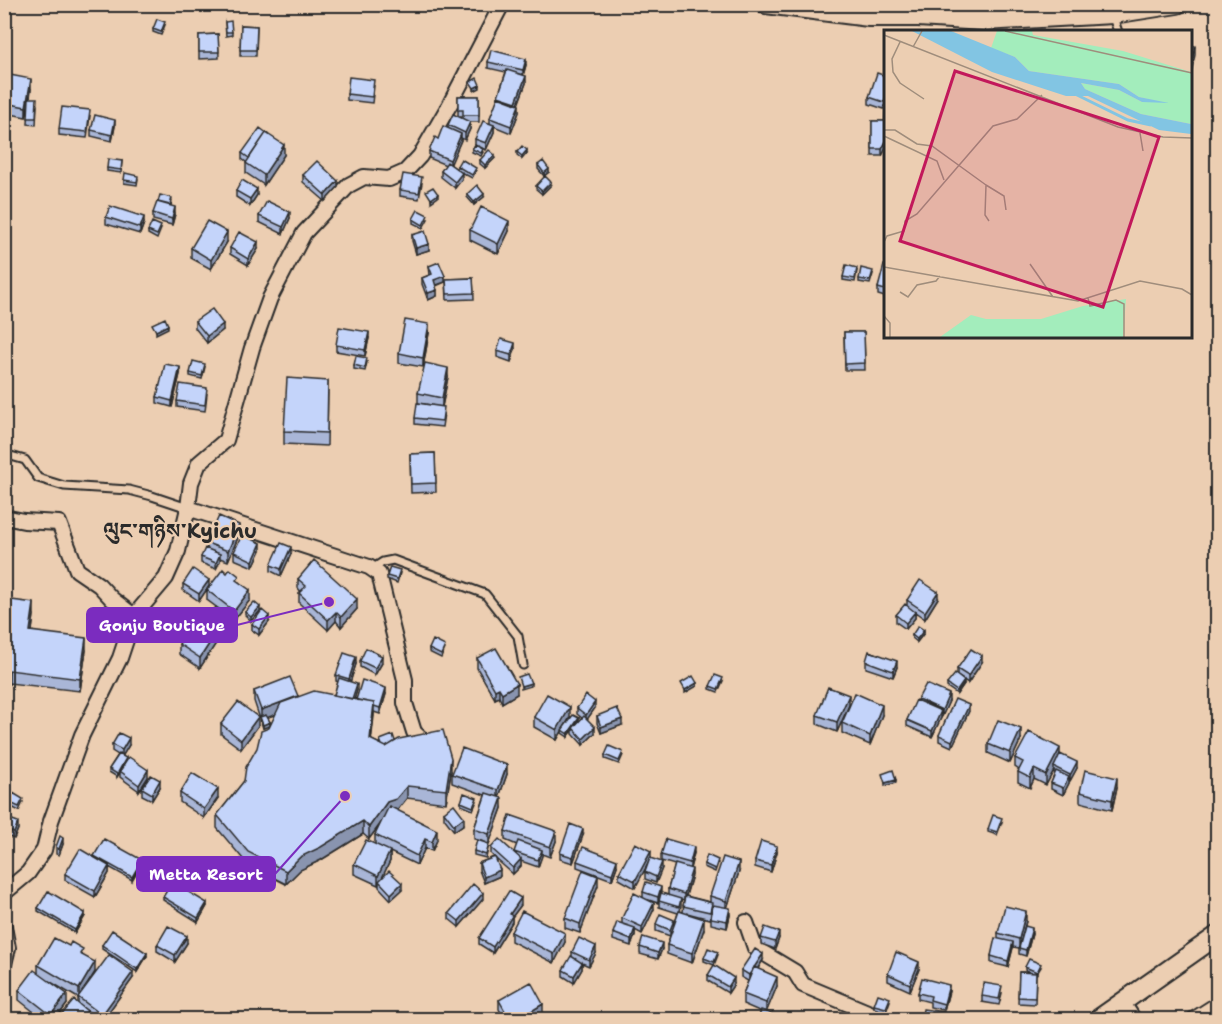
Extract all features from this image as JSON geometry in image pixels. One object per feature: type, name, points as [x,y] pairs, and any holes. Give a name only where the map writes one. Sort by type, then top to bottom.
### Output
[{"type":"street","points":[[4,893],[28,873],[44,850],[51,821],[82,735],[120,658],[134,616],[166,578],[178,551],[191,483],[199,463],[226,440],[252,348],[270,298],[304,232],[349,185],[364,177],[389,179],[405,172],[420,156],[502,4]]},
{"type":"street","points":[[766,4],[869,17],[918,17],[957,21],[1029,20],[1115,23],[1177,4]]},
{"type":"street","points":[[188,508],[372,569],[379,574],[405,680],[405,703],[414,732],[443,757]]},
{"type":"street","points":[[4,517],[24,521],[59,523],[78,570],[134,616]]},
{"type":"street","points":[[746,922],[755,948],[795,972],[803,985],[870,1013],[878,1020]]},
{"type":"street","points":[[4,927],[8,948],[4,964]]},
{"type":"street","points":[[1097,1020],[1218,935]]},
{"type":"street","points":[[1123,1003],[1134,1020]]},
{"type":"street","points":[[1193,1020],[1218,1004]]},
{"type":"lane","points":[[4,454],[25,460],[38,478],[64,486],[129,490],[188,508]]},
{"type":"lane","points":[[372,569],[383,562],[393,560],[485,594],[518,636],[523,665]]},
{"type":"building","points":[[157,19],[165,22],[161,32],[153,29]]},
{"type":"building","points":[[231,21],[232,32],[226,32],[225,22]]},
{"type":"building","points":[[241,25],[257,26],[256,50],[240,50]]},
{"type":"building","points":[[218,34],[219,52],[199,52],[199,35]]},
{"type":"building","points":[[491,50],[526,59],[523,70],[488,62]]},
{"type":"building","points":[[507,70],[526,76],[516,102],[498,96]]},
{"type":"building","points":[[877,73],[884,75],[884,102],[869,97]]},
{"type":"building","points":[[10,75],[31,79],[26,107],[5,103]]},
{"type":"building","points":[[349,77],[374,80],[372,97],[347,94]]},
{"type":"building","points":[[477,78],[480,85],[474,88],[470,82]]},
{"type":"building","points":[[458,96],[479,96],[479,115],[463,115],[463,110],[458,110]]},
{"type":"building","points":[[498,97],[519,105],[511,126],[490,118]]},
{"type":"building","points":[[29,98],[37,98],[36,118],[28,118]]},
{"type":"building","points":[[62,107],[90,110],[87,132],[59,129]]},
{"type":"building","points":[[453,114],[470,122],[465,133],[448,125]]},
{"type":"building","points":[[95,115],[115,120],[112,135],[91,130]]},
{"type":"building","points":[[483,121],[494,125],[486,143],[475,139]]},
{"type":"building","points":[[872,121],[884,121],[884,145],[882,149],[872,149]]},
{"type":"building","points":[[443,126],[461,134],[450,160],[429,151],[435,137],[438,139]]},
{"type":"building","points":[[260,128],[268,134],[266,133],[249,158],[242,153]]},
{"type":"building","points":[[266,133],[284,145],[264,175],[246,163]]},
{"type":"building","points":[[475,145],[483,149],[481,153],[472,149]]},
{"type":"building","points":[[522,146],[527,150],[522,156],[517,152]]},
{"type":"building","points":[[489,150],[495,155],[485,165],[480,160]]},
{"type":"building","points":[[108,159],[122,161],[121,170],[107,168]]},
{"type":"building","points":[[461,159],[476,168],[472,175],[457,166]]},
{"type":"building","points":[[317,161],[338,181],[325,195],[303,175]]},
{"type":"building","points":[[543,161],[549,169],[544,173],[538,165]]},
{"type":"building","points":[[447,162],[462,173],[455,182],[441,171]]},
{"type":"building","points":[[125,173],[138,176],[137,182],[124,180]]},
{"type":"building","points":[[403,174],[422,177],[419,193],[400,190]]},
{"type":"building","points":[[545,176],[551,182],[542,191],[536,186]]},
{"type":"building","points":[[242,180],[257,189],[250,199],[236,191]]},
{"type":"building","points":[[477,185],[484,194],[474,202],[467,194]]},
{"type":"building","points":[[433,187],[438,194],[431,199],[426,191]]},
{"type":"building","points":[[160,195],[172,198],[170,205],[158,202]]},
{"type":"building","points":[[267,201],[290,212],[283,227],[259,216]]},
{"type":"building","points":[[157,202],[175,207],[172,219],[153,213]]},
{"type":"building","points":[[110,206],[144,217],[140,228],[106,217]]},
{"type":"building","points":[[481,207],[509,221],[498,244],[470,230]]},
{"type":"building","points":[[418,210],[428,215],[423,225],[413,219]]},
{"type":"building","points":[[207,221],[227,232],[211,260],[191,248]]},
{"type":"building","points":[[152,222],[161,226],[157,235],[148,231]]},
{"type":"building","points":[[425,231],[429,244],[416,248],[412,235]]},
{"type":"building","points":[[239,232],[258,242],[248,259],[230,248]]},
{"type":"building","points":[[439,262],[445,276],[434,280],[437,290],[428,293],[422,278],[432,274],[429,266]]},
{"type":"building","points":[[846,265],[857,268],[855,279],[843,277]]},
{"type":"building","points":[[884,265],[884,290],[878,288]]},
{"type":"building","points":[[861,268],[873,271],[870,281],[859,279]]},
{"type":"building","points":[[473,278],[474,293],[447,294],[446,279]]},
{"type":"building","points":[[212,309],[223,324],[207,336],[195,321]]},
{"type":"building","points":[[165,318],[168,325],[156,331],[152,324]]},
{"type":"building","points":[[405,320],[429,324],[423,358],[399,353]]},
{"type":"building","points":[[339,327],[369,332],[365,350],[336,345]]},
{"type":"building","points":[[844,332],[864,332],[865,363],[845,364]]},
{"type":"building","points":[[501,339],[515,343],[511,355],[497,351]]},
{"type":"building","points":[[356,356],[367,358],[365,368],[354,365]]},
{"type":"building","points":[[193,361],[205,364],[202,376],[190,373]]},
{"type":"building","points":[[425,363],[448,368],[442,398],[418,393]]},
{"type":"building","points":[[165,364],[180,367],[172,401],[157,397]]},
{"type":"building","points":[[287,378],[328,381],[327,433],[284,431]]},
{"type":"building","points":[[180,384],[207,388],[205,405],[177,401]]},
{"type":"building","points":[[417,403],[444,407],[442,421],[415,418]]},
{"type":"building","points":[[435,453],[436,483],[411,484],[410,454]]},
{"type":"building","points":[[219,516],[239,525],[228,551],[207,543]]},
{"type":"building","points":[[242,535],[261,543],[253,561],[234,552]]},
{"type":"building","points":[[281,543],[291,547],[281,569],[271,565]]},
{"type":"building","points":[[205,548],[220,554],[216,563],[201,557]]},
{"type":"building","points":[[314,560],[357,599],[341,617],[336,612],[328,620],[299,593],[306,586],[298,579]]},
{"type":"building","points":[[390,567],[400,570],[397,579],[387,576]]},
{"type":"building","points":[[193,569],[209,580],[199,594],[183,584]]},
{"type":"building","points":[[223,569],[227,573],[230,569],[239,576],[236,580],[250,590],[234,611],[207,590]]},
{"type":"building","points":[[920,580],[938,592],[925,612],[907,600]]},
{"type":"building","points":[[4,599],[34,603],[30,631],[86,638],[80,679],[9,670],[7,683],[4,683]]},
{"type":"building","points":[[254,602],[260,607],[251,617],[245,612]]},
{"type":"building","points":[[905,604],[915,612],[906,623],[896,615]]},
{"type":"building","points":[[216,607],[230,617],[221,629],[207,619]]},
{"type":"building","points":[[262,610],[269,616],[259,629],[252,624]]},
{"type":"building","points":[[199,614],[220,627],[200,658],[179,644]]},
{"type":"building","points":[[918,626],[924,630],[917,639],[912,635]]},
{"type":"building","points":[[433,640],[445,646],[441,655],[429,649]]},
{"type":"building","points":[[366,648],[382,656],[375,668],[360,661]]},
{"type":"building","points":[[496,648],[517,684],[502,693],[499,688],[495,690],[477,658]]},
{"type":"building","points":[[971,649],[982,656],[968,676],[957,669]]},
{"type":"building","points":[[869,651],[897,661],[893,671],[866,661]]},
{"type":"building","points":[[344,653],[356,657],[349,679],[336,675]]},
{"type":"building","points":[[527,674],[531,683],[521,686],[518,677]]},
{"type":"building","points":[[955,674],[964,681],[957,691],[947,684]]},
{"type":"building","points":[[715,675],[723,678],[718,689],[710,686]]},
{"type":"building","points":[[693,676],[697,683],[685,690],[681,683]]},
{"type":"building","points":[[290,677],[298,696],[261,710],[254,691]]},
{"type":"building","points":[[339,678],[357,684],[352,699],[334,695]]},
{"type":"building","points":[[362,680],[386,688],[380,708],[374,706],[374,703],[356,700]]},
{"type":"building","points":[[926,684],[949,694],[942,710],[918,699]]},
{"type":"building","points":[[828,687],[849,695],[837,722],[817,715]]},
{"type":"building","points":[[314,691],[374,703],[370,739],[386,747],[399,739],[443,730],[451,758],[446,790],[407,786],[396,799],[387,802],[369,827],[363,821],[300,857],[286,871],[248,852],[217,815],[244,781],[246,767],[257,748],[261,731],[269,728],[281,703]]},
{"type":"building","points":[[855,693],[882,705],[870,736],[842,723]]},
{"type":"building","points":[[547,694],[570,707],[557,730],[534,717]]},
{"type":"building","points":[[586,695],[595,702],[586,715],[577,708]]},
{"type":"building","points":[[955,699],[969,705],[952,741],[939,735]]},
{"type":"building","points":[[916,700],[941,711],[932,731],[907,720]]},
{"type":"building","points":[[238,702],[258,717],[241,740],[221,724]]},
{"type":"building","points":[[617,708],[622,719],[601,727],[597,716]]},
{"type":"building","points":[[266,715],[270,722],[263,725],[260,717]]},
{"type":"building","points":[[573,715],[579,718],[568,734],[562,730]]},
{"type":"building","points":[[584,716],[595,727],[583,739],[573,728]]},
{"type":"building","points":[[998,720],[1021,729],[1010,753],[988,744]]},
{"type":"building","points":[[1029,732],[1060,748],[1046,775],[1034,769],[1030,778],[1018,772],[1023,762],[1015,758]]},
{"type":"building","points":[[119,733],[129,738],[122,750],[112,745]]},
{"type":"building","points":[[393,735],[395,741],[386,747],[382,745],[380,740]]},
{"type":"building","points":[[609,746],[623,752],[619,761],[605,755]]},
{"type":"building","points":[[462,748],[507,765],[498,790],[452,774]]},
{"type":"building","points":[[119,754],[126,758],[117,774],[109,769]]},
{"type":"building","points":[[1060,754],[1077,762],[1070,775],[1054,767]]},
{"type":"building","points":[[129,757],[148,770],[139,785],[120,771]]},
{"type":"building","points":[[893,770],[896,780],[885,783],[882,774]]},
{"type":"building","points":[[1085,770],[1117,778],[1112,800],[1080,792]]},
{"type":"building","points":[[1056,771],[1069,777],[1063,788],[1051,783]]},
{"type":"building","points":[[192,773],[218,789],[204,809],[180,793]]},
{"type":"building","points":[[151,775],[160,780],[152,794],[142,788]]},
{"type":"building","points":[[13,793],[23,799],[19,807],[8,802]]},
{"type":"building","points":[[464,793],[477,798],[473,807],[461,802]]},
{"type":"building","points":[[486,793],[502,798],[489,834],[474,829]]},
{"type":"building","points":[[454,804],[464,817],[454,825],[444,812]]},
{"type":"building","points":[[389,806],[437,830],[432,842],[425,839],[417,856],[375,835]]},
{"type":"building","points":[[510,815],[556,831],[550,847],[505,831]]},
{"type":"building","points":[[993,815],[1002,818],[997,832],[988,829]]},
{"type":"building","points":[[4,817],[18,822],[14,833],[4,829]]},
{"type":"building","points":[[570,824],[583,829],[573,857],[560,853]]},
{"type":"building","points":[[60,836],[63,838],[59,849],[56,847]]},
{"type":"building","points":[[104,839],[142,860],[132,877],[94,856]]},
{"type":"building","points":[[499,839],[521,859],[513,868],[491,848]]},
{"type":"building","points":[[666,839],[694,847],[690,863],[661,855]]},
{"type":"building","points":[[366,840],[390,851],[378,876],[354,864]]},
{"type":"building","points":[[477,840],[489,844],[486,855],[474,851]]},
{"type":"building","points":[[518,841],[542,850],[538,860],[514,852]]},
{"type":"building","points":[[761,841],[777,846],[771,865],[755,861]]},
{"type":"building","points":[[635,843],[651,851],[635,881],[619,873]]},
{"type":"building","points":[[583,847],[617,860],[612,874],[577,861]]},
{"type":"building","points":[[80,849],[109,866],[95,891],[65,874]]},
{"type":"building","points":[[707,855],[718,860],[715,869],[704,864]]},
{"type":"building","points":[[495,857],[500,870],[484,877],[479,863]]},
{"type":"building","points":[[723,857],[739,862],[726,901],[710,896]]},
{"type":"building","points":[[650,858],[662,862],[656,877],[645,872]]},
{"type":"building","points":[[675,864],[692,869],[684,894],[668,889]]},
{"type":"building","points":[[583,870],[598,876],[580,924],[565,918]]},
{"type":"building","points":[[389,871],[402,883],[391,894],[379,881]]},
{"type":"building","points":[[172,882],[207,903],[198,918],[163,897]]},
{"type":"building","points":[[646,882],[661,887],[658,897],[643,892]]},
{"type":"building","points":[[473,884],[483,893],[459,921],[449,913]]},
{"type":"building","points":[[48,891],[85,913],[75,930],[38,908]]},
{"type":"building","points":[[509,891],[521,898],[493,947],[479,938]]},
{"type":"building","points":[[634,893],[654,903],[642,927],[622,918]]},
{"type":"building","points":[[661,893],[681,899],[679,907],[659,901]]},
{"type":"building","points":[[685,896],[712,903],[710,912],[683,906]]},
{"type":"building","points":[[713,905],[730,908],[727,921],[711,918]]},
{"type":"building","points":[[1005,906],[1026,911],[1019,939],[998,933]]},
{"type":"building","points":[[522,911],[565,933],[554,954],[511,932]]},
{"type":"building","points":[[679,911],[704,919],[692,953],[667,945]]},
{"type":"building","points":[[660,914],[674,920],[670,930],[656,924]]},
{"type":"building","points":[[617,922],[635,928],[631,940],[613,933]]},
{"type":"building","points":[[168,926],[187,936],[175,955],[157,945]]},
{"type":"building","points":[[1025,926],[1032,928],[1026,950],[1019,948]]},
{"type":"building","points":[[765,927],[779,932],[775,942],[761,938]]},
{"type":"building","points":[[112,930],[147,953],[137,969],[102,945]]},
{"type":"building","points":[[643,937],[662,943],[658,953],[640,947]]},
{"type":"building","points":[[54,938],[69,946],[71,942],[83,949],[80,954],[95,962],[79,989],[38,965]]},
{"type":"building","points":[[579,938],[596,946],[589,960],[572,952]]},
{"type":"building","points":[[995,938],[1013,942],[1008,961],[991,956]]},
{"type":"building","points":[[708,948],[718,952],[714,962],[704,958]]},
{"type":"building","points":[[755,949],[763,954],[749,975],[741,970]]},
{"type":"building","points":[[896,952],[919,962],[910,984],[888,974]]},
{"type":"building","points":[[109,955],[133,972],[102,1015],[78,997]]},
{"type":"building","points":[[571,956],[582,963],[574,976],[563,970]]},
{"type":"building","points":[[1029,959],[1041,964],[1037,972],[1025,967]]},
{"type":"building","points":[[714,965],[734,978],[728,987],[708,975]]},
{"type":"building","points":[[754,967],[777,977],[766,1003],[743,994]]},
{"type":"building","points":[[34,970],[67,994],[51,1015],[19,990]]},
{"type":"building","points":[[1019,972],[1036,973],[1035,998],[1018,997]]},
{"type":"building","points":[[922,978],[949,985],[944,1004],[930,1000],[931,996],[918,993]]},
{"type":"building","points":[[531,982],[543,1004],[517,1020],[510,1020],[499,1000]]},
{"type":"building","points":[[984,983],[1002,986],[999,999],[982,996]]},
{"type":"building","points":[[878,994],[890,998],[886,1008],[874,1005]]},
{"type":"building","points":[[74,1000],[87,1011],[80,1020],[59,1018]]},
{"type":"building","points":[[923,1009],[944,1012],[943,1020],[921,1020]]},
{"type":"building","points":[[761,1010],[773,1014],[771,1020],[758,1020]]},
{"type":"place","name":"Gonju Boutique","points":[[329,602]]},
{"type":"place","name":"Metta Resort","points":[[345,796]]},
{"type":"district","name":"ལུང་གཉིས་Kyichu","points":[[180,531]]}]
